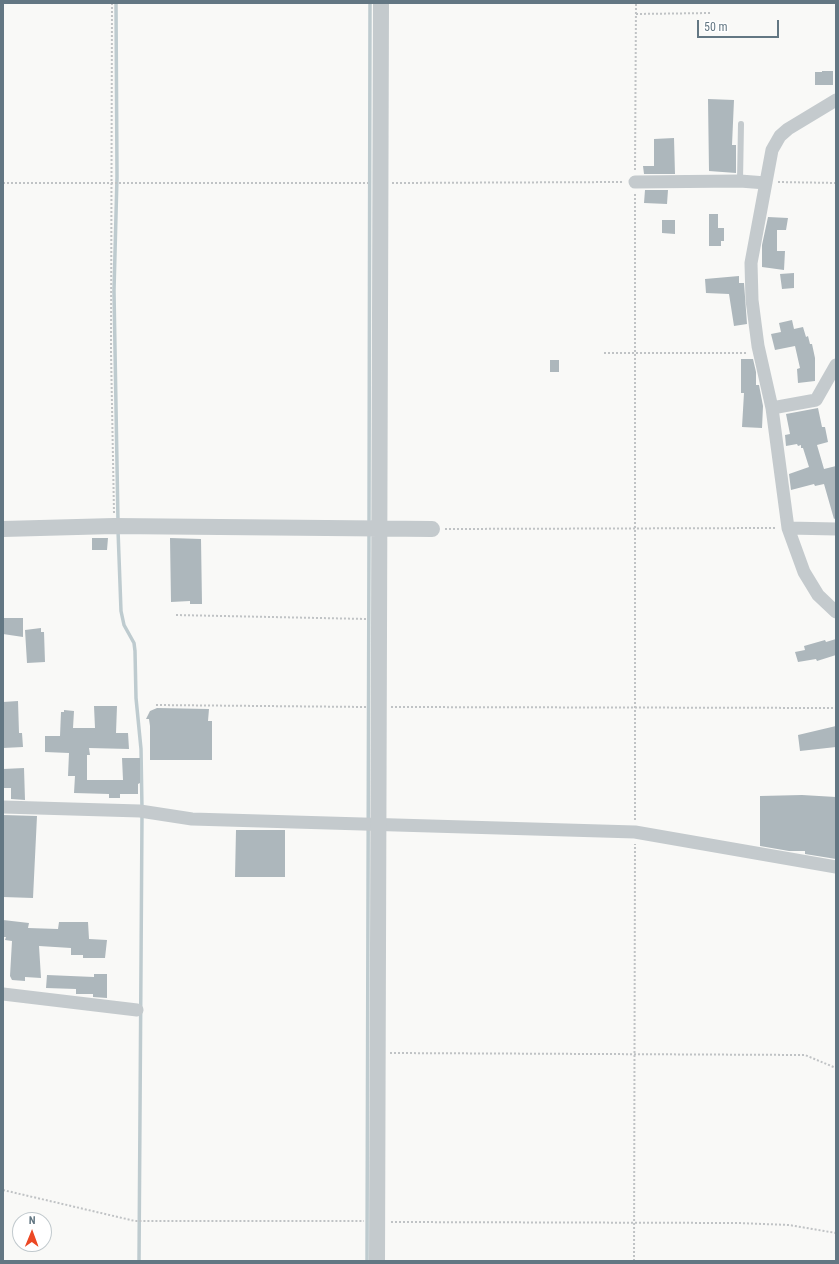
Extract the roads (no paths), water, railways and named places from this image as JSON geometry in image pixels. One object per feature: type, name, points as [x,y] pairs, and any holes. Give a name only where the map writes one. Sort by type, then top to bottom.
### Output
[{"type":"street","points":[[377,1261],[378,528],[381,3]]},
{"type":"street","points":[[836,100],[788,129],[780,136],[772,150],[751,263],[752,300],[760,353],[772,408],[788,528],[804,572],[818,595],[836,612]]},
{"type":"street","points":[[635,182],[740,181],[766,183]]},
{"type":"street","points":[[772,408],[816,400],[836,365]]},
{"type":"street","points":[[3,529],[114,526],[432,529]]},
{"type":"street","points":[[788,528],[836,529]]},
{"type":"street","points":[[3,807],[140,811],[192,820],[635,832],[836,867]]},
{"type":"street","points":[[3,994],[137,1010]]},
{"type":"lane","points":[[740,181],[741,124]]},
{"type":"waterway","points":[[116,3],[117,177],[114,291],[118,522]]},
{"type":"waterway","points":[[369,524],[370,3]]},
{"type":"waterway","points":[[118,530],[121,611],[124,625],[134,643],[135,651],[136,698],[141,749],[142,809]]},
{"type":"waterway","points":[[367,1261],[369,532]]},
{"type":"waterway","points":[[139,1261],[142,815]]}]
